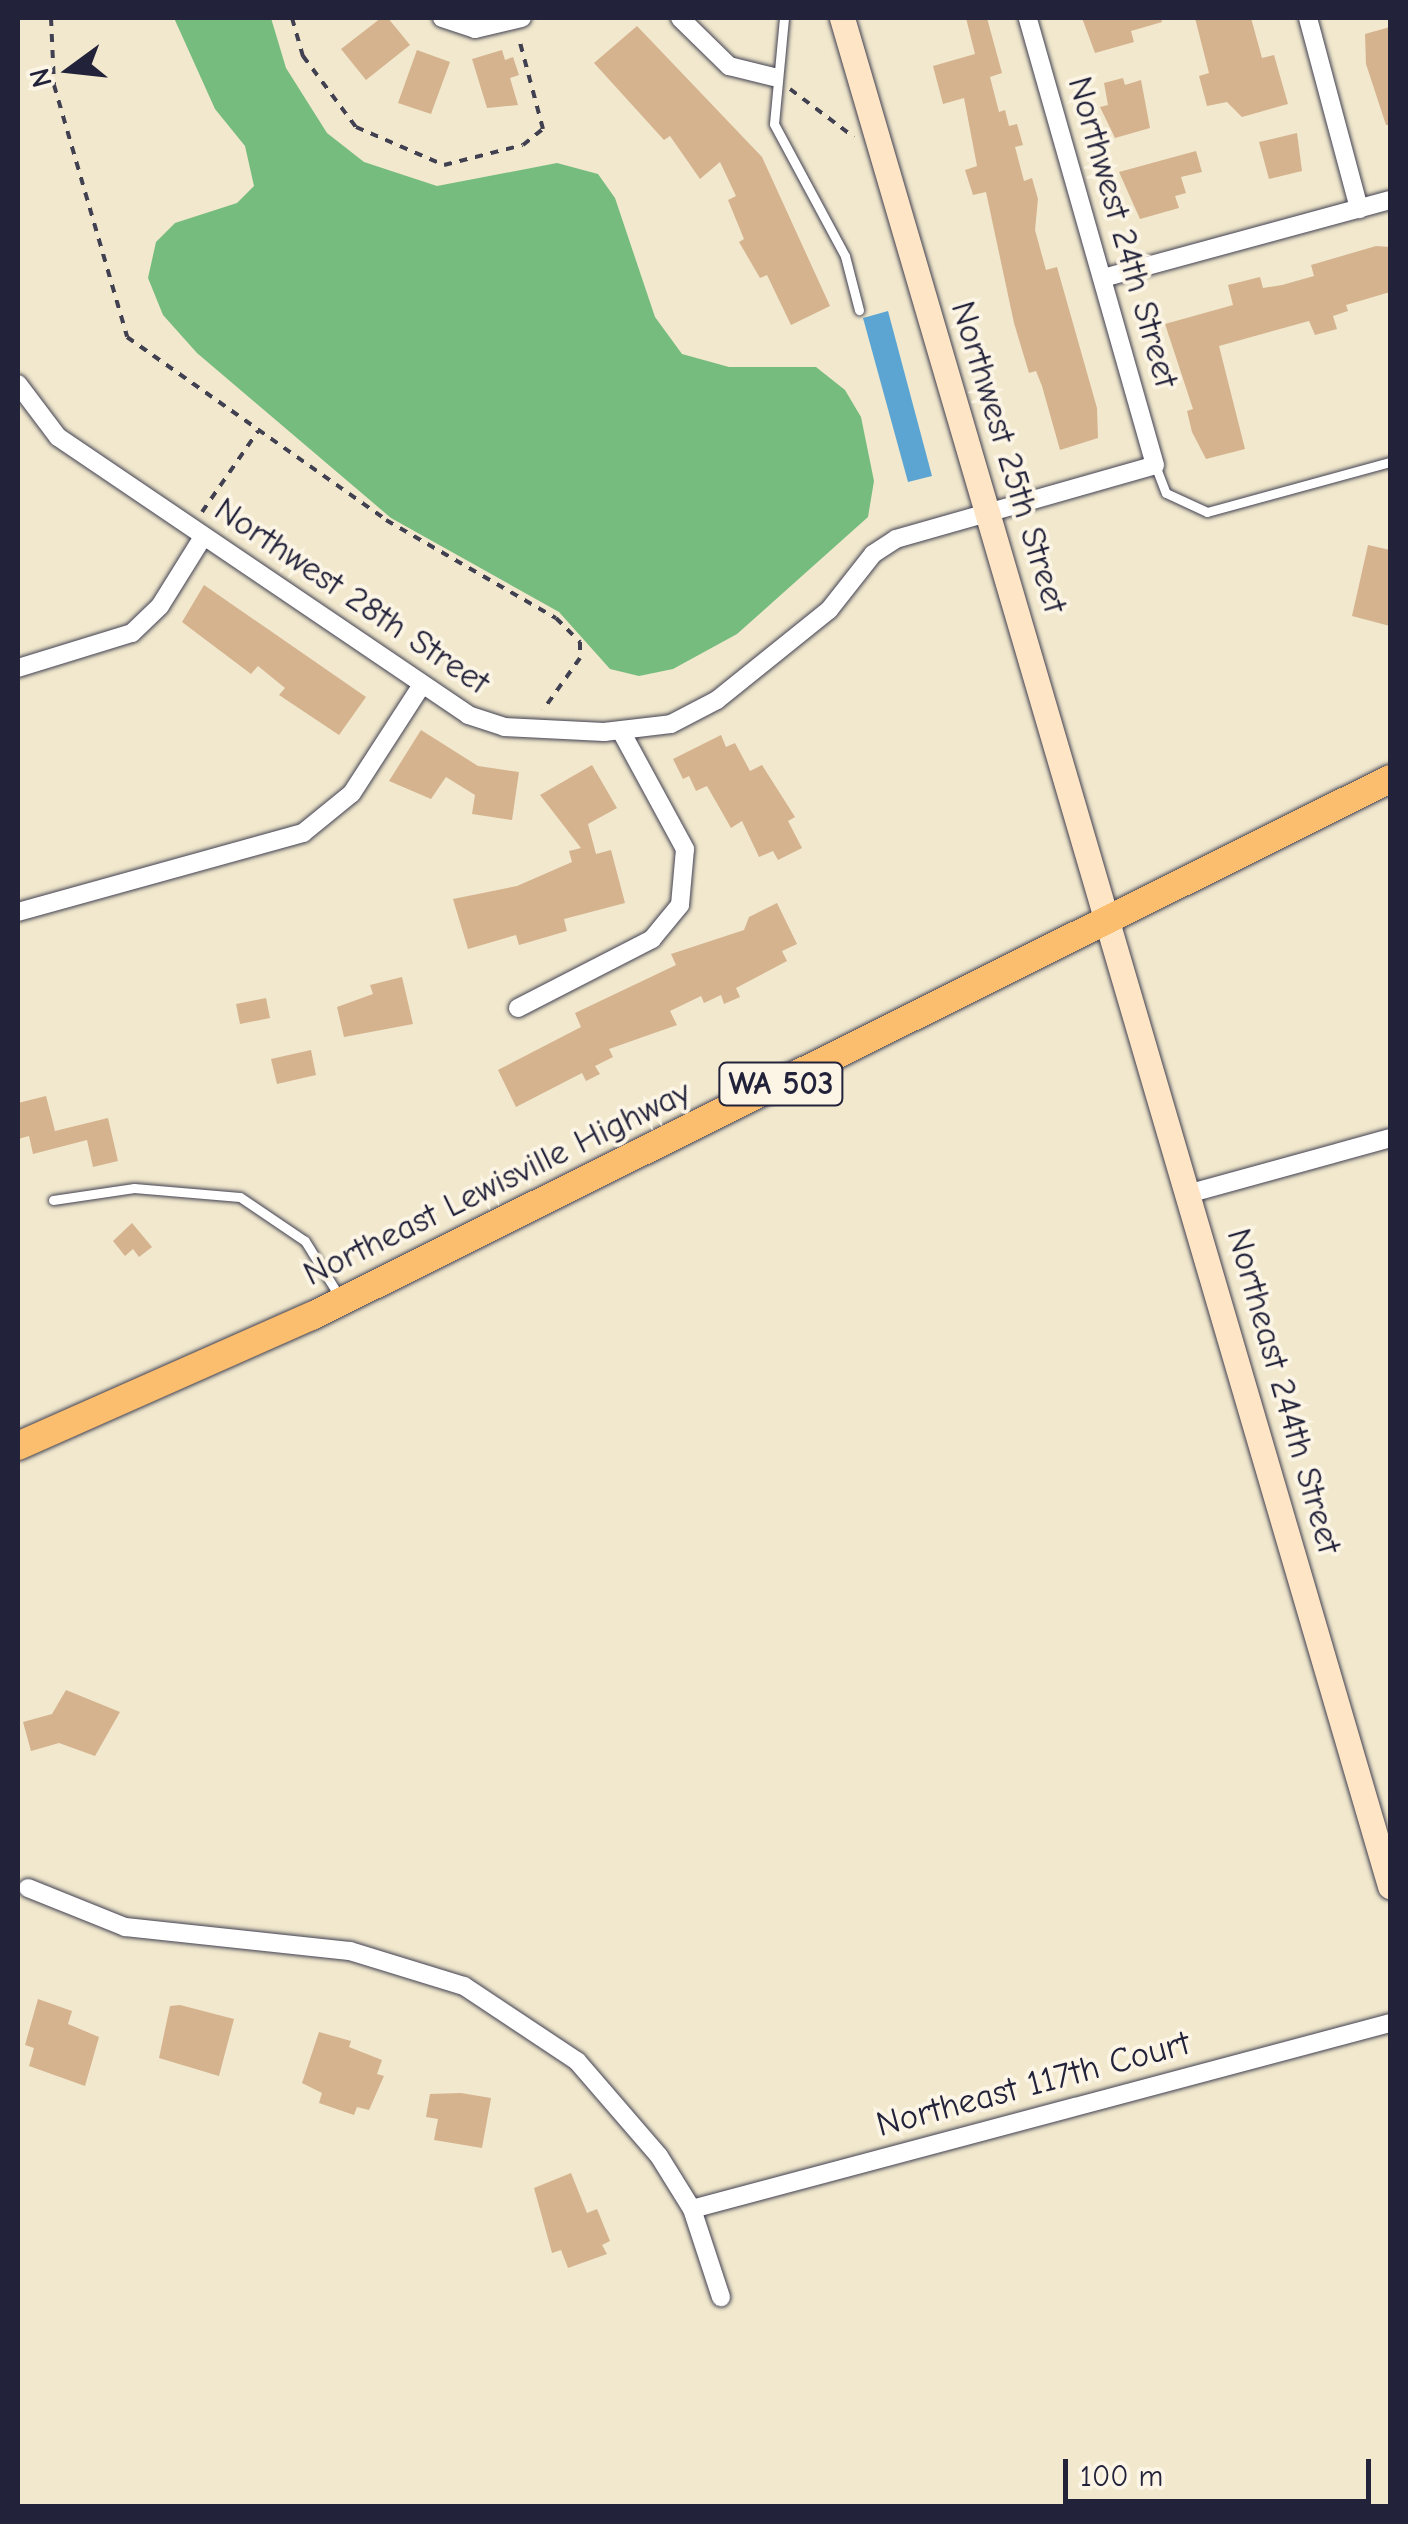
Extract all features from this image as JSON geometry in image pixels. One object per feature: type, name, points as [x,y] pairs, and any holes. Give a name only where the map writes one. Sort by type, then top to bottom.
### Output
[{"type":"main road","name":"WA 503","points":[[1110,916],[1390,779]]},
{"type":"main road","name":"Northeast Lewisville Highway","points":[[18,1446],[343,1301],[1110,916]]},
{"type":"street","points":[[680,18],[729,66],[774,77]]},
{"type":"street","name":"Northwest 25th Street","points":[[842,18],[1110,916]]},
{"type":"street","name":"Northwest 24th Street","points":[[1028,18],[1155,465]]},
{"type":"street","points":[[1308,18],[1359,209]]},
{"type":"street","points":[[444,20],[476,29],[518,19]]},
{"type":"street","points":[[1103,278],[1390,200]]},
{"type":"street","name":"Northwest 28th Street","points":[[18,384],[58,437],[422,685],[485,722],[540,730],[622,733],[671,724],[717,700],[829,610],[882,547],[1155,465]]},
{"type":"street","points":[[18,668],[132,633],[160,606],[197,532]]},
{"type":"street","points":[[18,912],[303,833],[352,793],[422,685]]},
{"type":"street","points":[[518,1008],[652,939],[673,918],[685,891],[684,849],[622,733]]},
{"type":"street","name":"Northeast 244th Street","points":[[1110,916],[1390,1886]]},
{"type":"street","points":[[1191,1193],[1390,1138]]},
{"type":"street","points":[[23,1893],[124,1927],[350,1951],[464,1986],[578,2061],[659,2156],[692,2209],[721,2297]]},
{"type":"street","name":"Northeast 117th Court","points":[[692,2209],[1390,2023]]},
{"type":"lane","points":[[784,18],[774,77],[774,124],[844,256],[859,310]]},
{"type":"lane","points":[[1155,465],[1177,504],[1206,512],[1390,462]]},
{"type":"lane","points":[[53,1200],[134,1188],[240,1197],[304,1241],[343,1301]]},
{"type":"path","points":[[51,18],[54,85],[127,337],[386,520],[556,618],[580,642],[580,658],[544,701],[540,730]]},
{"type":"path","points":[[292,18],[303,56],[356,127],[456,166],[522,146],[543,129],[518,19]]},
{"type":"path","points":[[774,77],[884,160]]},
{"type":"path","points":[[197,532],[258,431]]},
{"type":"green space","points":[[174,18],[271,18],[286,68],[327,133],[364,162],[437,186],[557,163],[598,174],[615,198],[655,317],[682,354],[729,367],[816,367],[845,390],[861,417],[874,481],[868,517],[737,634],[673,669],[639,676],[610,669],[559,612],[391,518],[197,353],[163,315],[148,278],[156,242],[175,223],[237,203],[254,186],[245,146],[215,109]]},
{"type":"water","points":[[888,311],[932,476],[908,482],[863,318]]},
{"type":"building","points":[[381,18],[388,18],[410,45],[366,80],[341,49]]},
{"type":"building","points":[[966,18],[987,18],[1002,73],[990,77],[999,112],[1005,110],[1009,126],[1017,124],[1023,145],[1015,147],[1024,181],[1032,178],[1038,199],[1035,230],[1046,270],[1057,267],[1097,408],[1098,438],[1060,450],[1042,386],[1036,371],[1029,373],[1014,323],[986,192],[973,195],[965,170],[977,166],[964,98],[943,104],[933,66],[975,54]]},
{"type":"building","points":[[1082,18],[1161,18],[1162,22],[1131,31],[1134,42],[1095,53]]},
{"type":"building","points":[[1195,18],[1251,18],[1262,58],[1274,55],[1288,104],[1242,117],[1227,102],[1207,106],[1199,76],[1209,73]]},
{"type":"building","points":[[637,26],[762,157],[830,306],[791,325],[767,275],[760,278],[739,242],[744,239],[728,200],[736,196],[720,162],[700,179],[670,136],[664,140],[594,63]]},
{"type":"building","points":[[1390,27],[1390,125],[1386,125],[1366,64],[1365,34]]},
{"type":"building","points":[[417,50],[450,62],[431,114],[398,103]]},
{"type":"building","points":[[502,50],[505,60],[513,57],[519,75],[510,78],[518,105],[487,108],[472,59]]},
{"type":"building","points":[[1123,78],[1125,85],[1141,80],[1150,128],[1115,138],[1100,107],[1108,105],[1104,83]]},
{"type":"building","points":[[1297,133],[1302,171],[1269,179],[1259,142]]},
{"type":"building","points":[[1196,151],[1202,172],[1181,177],[1186,193],[1175,196],[1179,208],[1140,219],[1119,172]]},
{"type":"building","points":[[1376,246],[1390,247],[1390,292],[1346,305],[1348,311],[1333,316],[1337,329],[1315,335],[1309,321],[1219,346],[1245,449],[1206,459],[1192,432],[1187,411],[1193,409],[1165,324],[1233,305],[1228,285],[1260,277],[1263,288],[1282,285],[1314,276],[1311,265]]},
{"type":"building","points":[[1368,545],[1390,550],[1390,626],[1352,616]]},
{"type":"building","points":[[204,585],[366,697],[339,735],[279,695],[285,688],[258,666],[251,674],[182,622]]},
{"type":"building","points":[[421,730],[478,766],[519,772],[512,820],[472,814],[475,795],[446,777],[431,799],[389,781]]},
{"type":"building","points":[[721,735],[726,747],[735,743],[750,771],[762,765],[795,817],[788,821],[802,848],[778,860],[773,851],[759,857],[742,821],[731,828],[707,786],[696,791],[689,776],[683,779],[673,759]]},
{"type":"building","points":[[592,765],[617,808],[588,824],[596,854],[611,850],[625,903],[564,919],[567,931],[519,945],[516,935],[468,949],[453,899],[517,886],[572,862],[569,851],[581,848],[540,795]]},
{"type":"building","points":[[777,903],[797,944],[782,951],[787,961],[736,988],[740,997],[724,1004],[721,995],[704,1003],[701,996],[670,1011],[677,1025],[609,1049],[613,1057],[595,1066],[600,1074],[586,1081],[582,1073],[516,1107],[498,1070],[581,1027],[575,1013],[676,965],[671,954],[744,930],[749,917]]},
{"type":"building","points":[[402,977],[413,1024],[344,1037],[337,1007],[373,994],[370,985]]},
{"type":"building","points":[[266,998],[270,1018],[240,1024],[236,1004]]},
{"type":"building","points":[[311,1050],[316,1075],[277,1084],[271,1059]]},
{"type":"building","points":[[46,1096],[55,1131],[108,1118],[118,1161],[93,1167],[87,1140],[33,1154],[29,1136],[18,1139],[18,1103]]},
{"type":"building","points":[[132,1223],[152,1247],[139,1257],[133,1249],[125,1256],[113,1241]]},
{"type":"building","points":[[66,1690],[120,1712],[95,1756],[59,1743],[31,1751],[23,1722],[52,1714]]},
{"type":"building","points":[[38,1999],[72,2011],[68,2024],[99,2037],[85,2086],[29,2066],[34,2048],[25,2045]]},
{"type":"building","points":[[170,2006],[234,2019],[219,2076],[159,2058]]},
{"type":"building","points":[[319,2032],[351,2041],[349,2047],[382,2060],[377,2074],[384,2076],[369,2110],[357,2107],[354,2115],[319,2103],[322,2093],[302,2083]]},
{"type":"building","points":[[461,2093],[491,2098],[482,2148],[434,2140],[438,2119],[426,2117],[430,2094]]},
{"type":"building","points":[[571,2173],[587,2213],[597,2209],[610,2241],[602,2245],[607,2254],[568,2268],[561,2250],[552,2253],[534,2188]]}]
